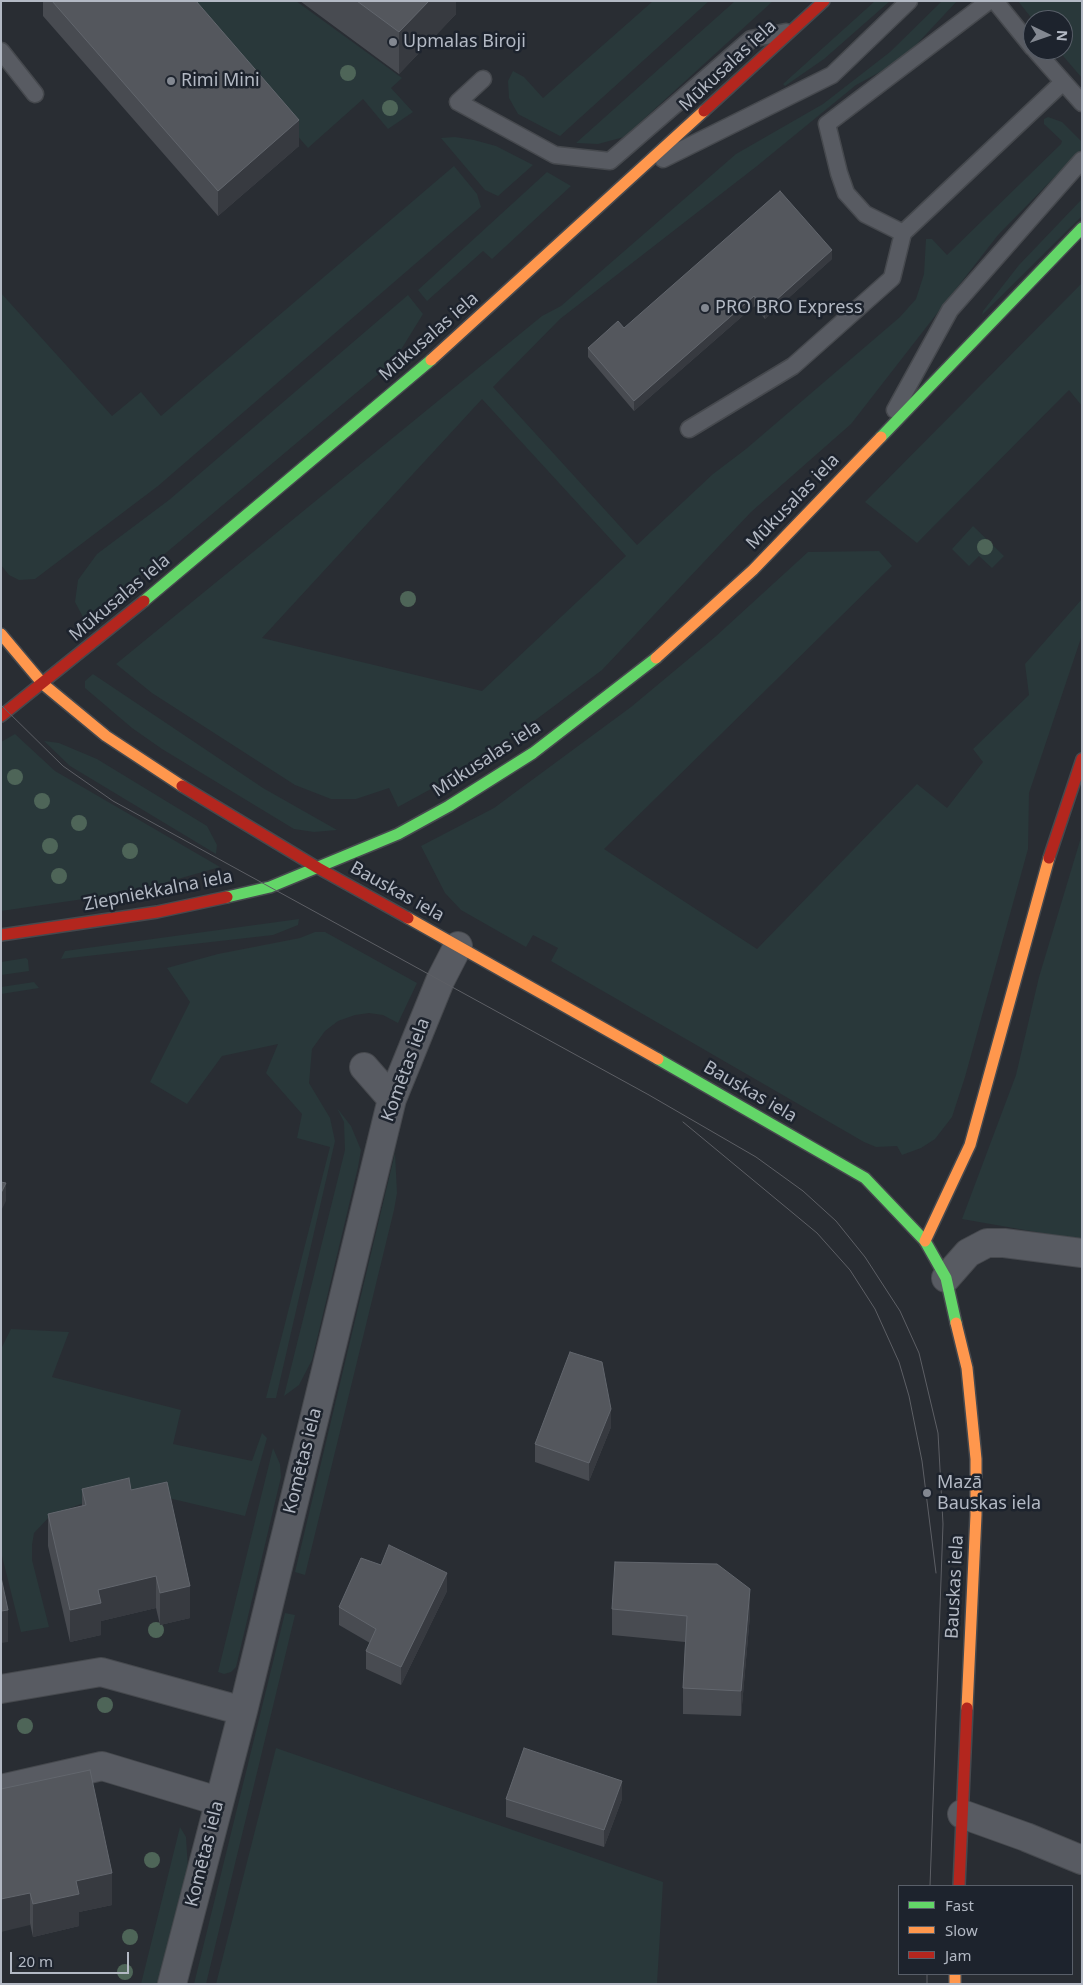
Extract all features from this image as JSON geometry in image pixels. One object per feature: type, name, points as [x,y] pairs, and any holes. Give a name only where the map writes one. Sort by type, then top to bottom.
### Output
[{"type":"main road","name":"Mūkusalas iela","points":[[43,684],[457,338],[824,1]]},
{"type":"main road","name":"Mūkusalas iela","points":[[318,868],[398,834],[449,806],[532,753],[669,646],[753,570],[1082,228]]},
{"type":"main road","name":"Bauskas iela","points":[[1,634],[43,684],[106,736],[210,804],[318,868],[657,1058],[864,1178],[925,1241],[946,1278],[968,1368],[976,1459],[975,1525],[959,1885]]},
{"type":"main road","points":[[1,716],[43,684]]},
{"type":"main road","points":[[925,1241],[970,1145],[1051,852],[1082,759]]},
{"type":"main road","name":"Ziepniekkalna iela","points":[[1,934],[157,912],[270,887],[318,868]]},
{"type":"street","name":"Komētas iela","points":[[172,1984],[218,1801],[243,1711],[392,1099],[440,981],[458,946]]},
{"type":"street","points":[[364,1067],[392,1099]]},
{"type":"street","points":[[946,1278],[968,1252],[987,1244],[1004,1243],[1082,1253]]},
{"type":"street","points":[[1,1689],[101,1672],[243,1711]]},
{"type":"street","points":[[1,1789],[102,1766],[218,1801]]},
{"type":"street","points":[[962,1814],[1082,1860]]},
{"type":"lane","points":[[641,170],[832,75],[908,1]]},
{"type":"lane","points":[[903,233],[865,214],[846,193],[839,174],[827,124],[989,1]]},
{"type":"lane","points":[[995,1],[1023,35]]},
{"type":"lane","points":[[483,79],[458,102],[555,155],[610,161],[751,39],[792,30]]},
{"type":"lane","points":[[1,51],[34,94]]},
{"type":"lane","points":[[1043,60],[1082,103]]},
{"type":"lane","points":[[689,429],[793,366],[892,278],[903,233],[1062,83]]},
{"type":"lane","points":[[880,439],[950,310],[1082,160]]},
{"type":"shaded area","points":[[181,1],[296,1],[402,78],[391,88],[413,112],[388,129],[363,99],[308,148]]},
{"type":"shaded area","points":[[653,1],[709,1],[560,136],[518,114],[509,98],[508,81],[513,71],[524,77],[543,98]]},
{"type":"shaded area","points":[[735,1],[773,1],[624,137],[598,144],[576,143]]},
{"type":"shaded area","points":[[875,1],[890,1],[824,59],[785,86],[783,84]]},
{"type":"shaded area","points":[[942,1],[957,1],[902,60],[856,85],[757,166],[560,319],[493,387],[637,545],[713,474],[746,449],[900,317],[916,299],[924,274],[926,239],[932,239],[947,255],[1061,144],[1062,141],[1044,124],[1044,119],[1048,117],[1062,122],[1082,142],[1081,150],[998,235],[851,424],[751,512],[602,670],[505,743],[451,778],[398,807],[389,788],[356,799],[331,799],[295,785],[152,693],[116,664],[542,316],[561,306],[736,154],[823,104],[890,52]],"holes":[[[482,399],[626,556],[482,691],[262,638]]]},
{"type":"shaded area","points":[[1018,1],[1082,1],[1082,78],[1067,60],[1073,60],[1073,10],[1025,10]]},
{"type":"shaded area","points":[[455,137],[496,146],[533,165],[498,196],[485,190],[441,138]]},
{"type":"shaded area","points":[[454,166],[477,194],[481,207],[158,486],[35,579],[19,580],[9,575],[1,565],[1,293],[112,416],[141,392],[161,416]]},
{"type":"shaded area","points":[[547,172],[571,186],[492,259],[483,251],[427,301],[418,290]]},
{"type":"shaded area","points":[[1082,199],[1082,216],[982,315],[983,311],[1019,265]]},
{"type":"shaded area","points":[[1082,283],[1082,406],[1069,390],[917,543],[865,502]]},
{"type":"shaded area","points":[[408,295],[423,314],[394,361],[85,621],[75,602],[78,580],[97,554],[169,500]]},
{"type":"shaded area","points":[[973,526],[1004,556],[992,568],[979,556],[969,566],[952,549]]},
{"type":"shaded area","points":[[879,551],[892,566],[604,849],[757,949],[917,784],[947,808],[983,762],[973,749],[1029,695],[1025,664],[1082,599],[1082,635],[1029,793],[1028,849],[965,1077],[952,1117],[935,1139],[921,1148],[902,1155],[897,1146],[876,1147],[864,1142],[551,961],[558,948],[533,935],[526,947],[461,910],[445,893],[421,846],[494,808],[631,707],[715,637],[808,552]]},
{"type":"shaded area","points":[[93,674],[263,788],[337,830],[314,832],[294,829],[162,749],[132,728],[85,688],[85,681]]},
{"type":"shaded area","points":[[15,734],[55,771],[220,867],[132,892],[1,911],[1,742]]},
{"type":"shaded area","points":[[44,741],[59,743],[97,759],[207,826],[217,845],[216,854],[70,766]]},
{"type":"shaded area","points":[[1082,834],[1082,1240],[962,1219],[1016,1075],[1039,977]]},
{"type":"shaded area","points":[[299,919],[298,925],[273,935],[61,959],[65,951]]},
{"type":"shaded area","points":[[315,932],[325,932],[417,983],[398,1023],[383,1015],[369,1013],[355,1015],[338,1021],[325,1031],[312,1049],[309,1083],[330,1118],[335,1141],[276,1398],[266,1398],[330,1147],[297,1138],[302,1114],[266,1073],[278,1044],[222,1056],[187,1104],[150,1082],[190,1002],[167,968],[218,954],[300,938]]},
{"type":"shaded area","points":[[26,958],[29,971],[1,975],[1,962]]},
{"type":"shaded area","points":[[34,982],[39,988],[1,994],[1,987]]},
{"type":"shaded area","points":[[337,1108],[351,1126],[361,1150],[358,1167],[312,1360],[299,1385],[284,1396],[345,1150],[344,1122]]},
{"type":"shaded area","points":[[395,1153],[397,1193],[394,1210],[305,1575],[295,1572]]},
{"type":"shaded area","points":[[11,1329],[69,1332],[52,1377],[181,1410],[173,1444],[252,1461],[262,1433],[267,1438],[245,1516],[164,1497],[100,1497],[51,1515],[34,1533],[32,1545],[32,1560],[49,1627],[21,1632],[1,1552],[1,1349]]},
{"type":"shaded area","points":[[273,1448],[280,1464],[281,1477],[236,1667],[231,1672],[224,1674],[218,1672]]},
{"type":"shaded area","points":[[285,1613],[295,1615],[206,1984],[194,1984]]},
{"type":"shaded area","points":[[276,1748],[663,1882],[657,1984],[216,1984]]},
{"type":"shaded area","points":[[180,1827],[186,1837],[188,1869],[161,1980],[159,1984],[141,1984]]},
{"type":"building","name":"Rimi Mini","points":[[52,1],[196,1],[299,120],[218,191]]},
{"type":"building","points":[[357,1],[429,1],[399,32]]},
{"type":"building","name":"PRO BRO Express","points":[[780,191],[832,250],[765,310],[754,296],[634,401],[588,348],[618,321],[624,328]]},
{"type":"building","points":[[1,1182],[6,1183],[1,1193]]},
{"type":"building","points":[[570,1352],[602,1362],[611,1409],[589,1463],[535,1444]]},
{"type":"building","points":[[129,1478],[131,1490],[167,1482],[190,1586],[160,1593],[156,1576],[98,1590],[101,1603],[70,1610],[48,1514],[86,1505],[82,1489]]},
{"type":"building","points":[[389,1545],[447,1573],[401,1667],[366,1651],[376,1629],[339,1607],[361,1558],[381,1565]]},
{"type":"building","points":[[615,1562],[717,1564],[750,1589],[741,1691],[683,1688],[687,1616],[612,1609]]},
{"type":"building","points":[[1,1577],[8,1610],[1,1611]]},
{"type":"building","points":[[524,1748],[622,1781],[604,1830],[506,1799]]},
{"type":"building","points":[[90,1770],[112,1873],[76,1881],[79,1894],[33,1904],[30,1893],[1,1899],[1,1789]]},
{"type":"tram line","points":[[1,705],[63,766],[113,801],[649,1095],[756,1157],[803,1191],[836,1221],[865,1257],[900,1311],[919,1353],[938,1433],[943,1524],[930,1885]]},
{"type":"tram line","points":[[683,1122],[817,1233],[850,1270],[875,1309],[899,1362],[909,1396],[922,1461],[936,1573]]},
{"type":"tram line","points":[[927,1975],[927,1984]]},
{"type":"traffic: fast","points":[[881,437],[1082,228]]},
{"type":"traffic: fast","points":[[144,601],[431,360]]},
{"type":"traffic: fast","points":[[227,897],[270,887],[398,834],[449,806],[533,753],[656,658]]},
{"type":"traffic: fast","points":[[658,1059],[865,1178],[925,1241],[946,1278],[956,1323]]},
{"type":"traffic: slow","points":[[431,360],[704,111]]},
{"type":"traffic: slow","points":[[656,658],[753,570],[881,437]]},
{"type":"traffic: slow","points":[[1,634],[43,684],[106,736],[182,786]]},
{"type":"traffic: slow","points":[[925,1241],[970,1145],[1049,858]]},
{"type":"traffic: slow","points":[[408,918],[658,1059]]},
{"type":"traffic: slow","points":[[956,1323],[967,1368],[976,1459],[976,1515],[967,1708]]},
{"type":"traffic: slow","points":[[955,1975],[955,1984]]},
{"type":"traffic: jam","points":[[704,111],[824,1]]},
{"type":"traffic: jam","points":[[1,716],[144,601]]},
{"type":"traffic: jam","points":[[1049,858],[1082,759]]},
{"type":"traffic: jam","points":[[182,786],[318,868],[408,918]]},
{"type":"traffic: jam","points":[[1,935],[157,912],[227,897]]},
{"type":"traffic: jam","points":[[959,1885],[967,1708]]},
{"type":"place","name":"Upmalas Biroji","points":[[393,42]]},
{"type":"place","name":"Rimi Mini","points":[[171,81]]},
{"type":"place","name":"PRO BRO Express","points":[[705,308]]},
{"type":"place","name":"Mazā Bauskas iela","points":[[927,1493]]}]
